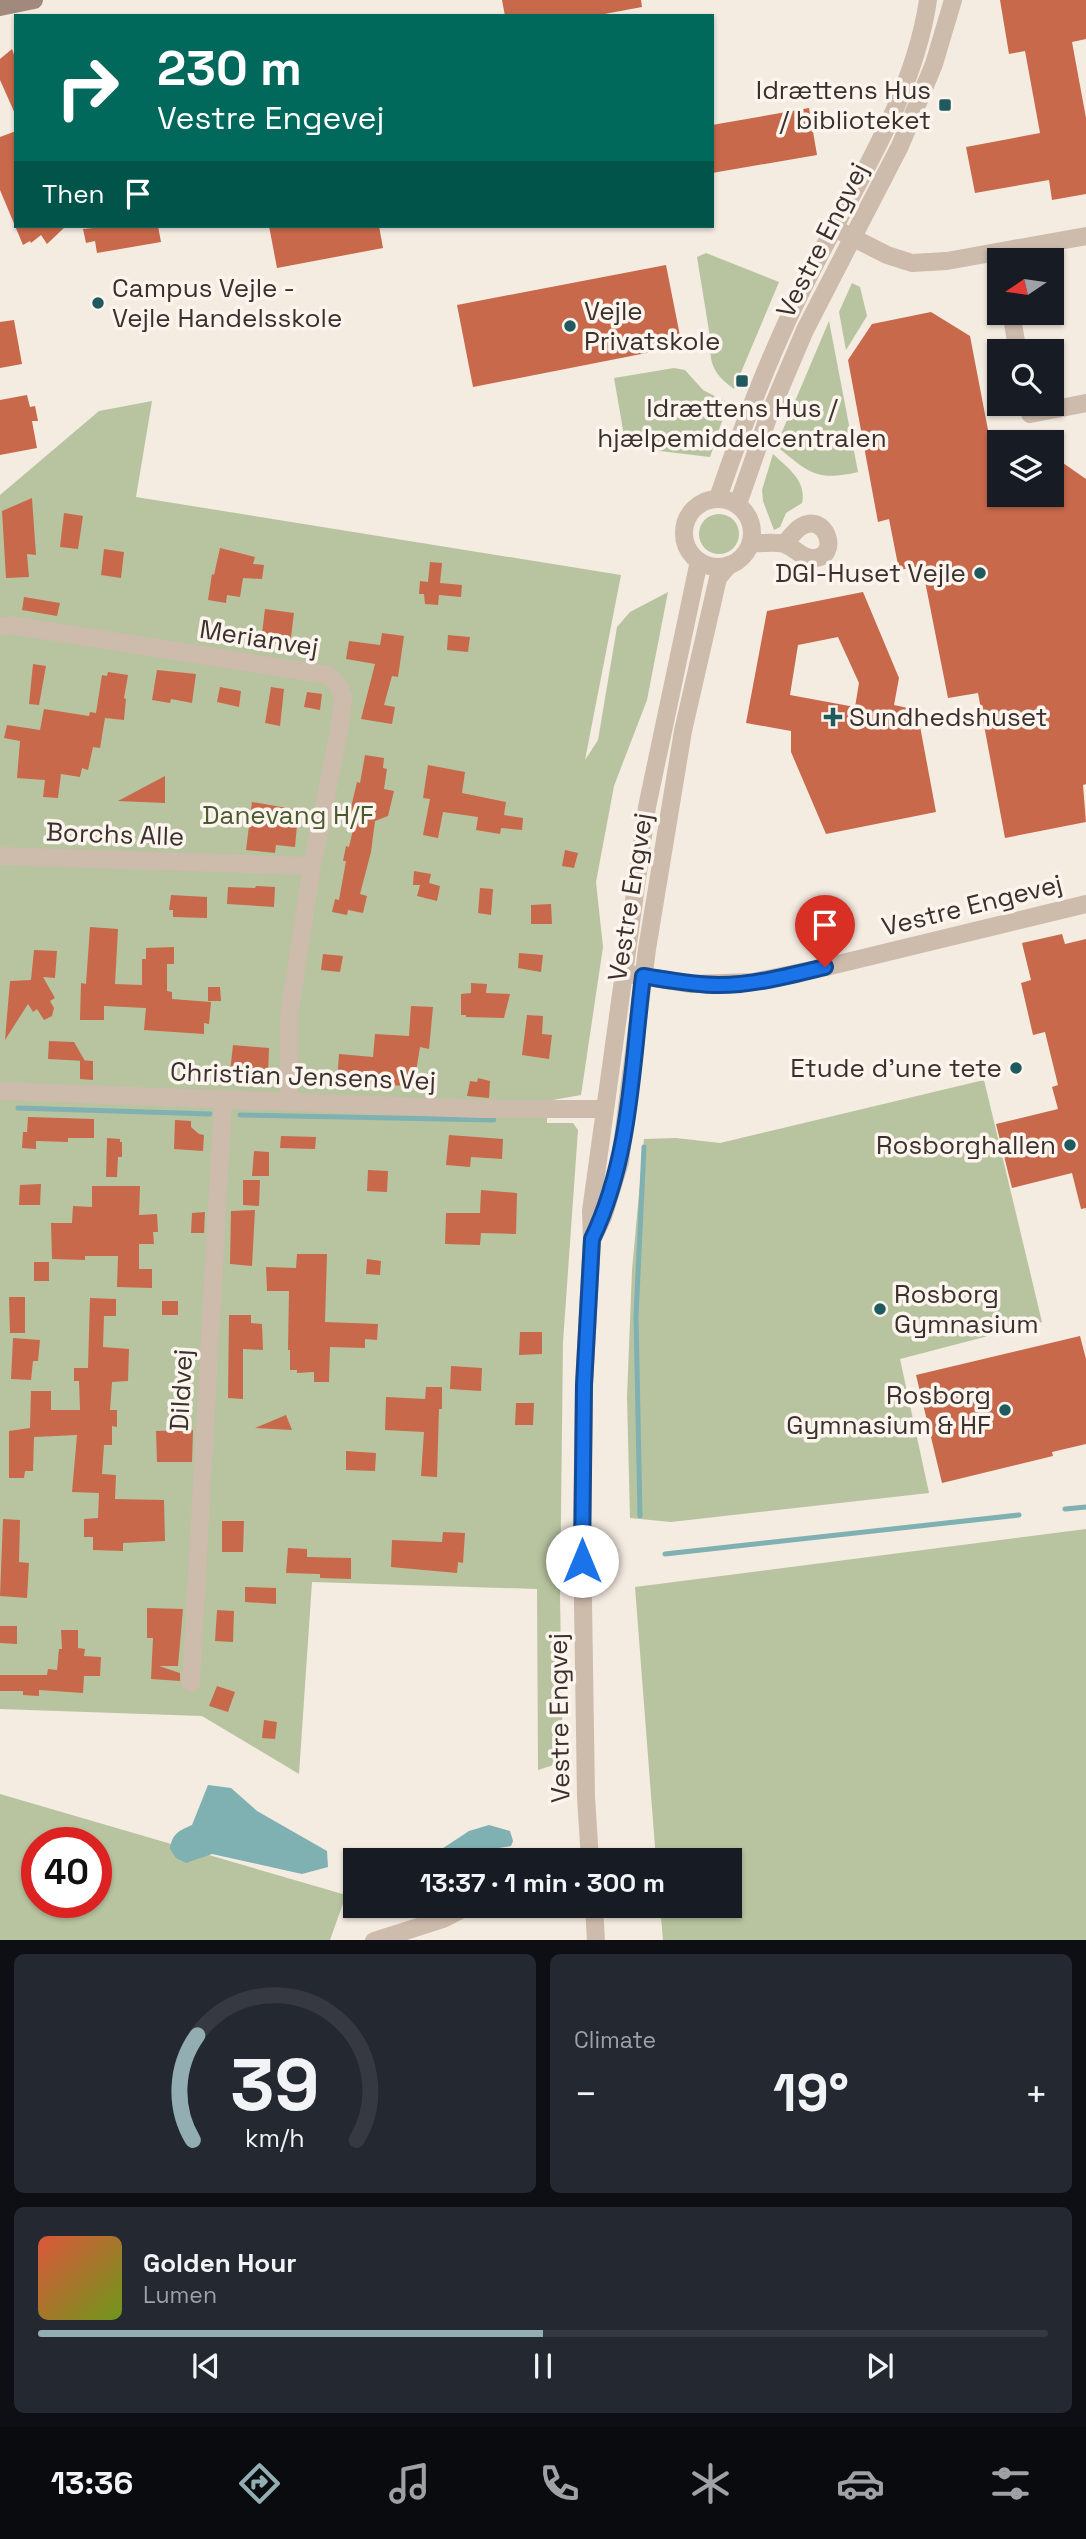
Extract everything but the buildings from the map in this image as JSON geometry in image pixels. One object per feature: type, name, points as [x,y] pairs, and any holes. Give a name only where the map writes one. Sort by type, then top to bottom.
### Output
[{"type":"main road","points":[[0,7],[34,0]]},
{"type":"street","name":"Vestre Engvej","points":[[718,498],[750,408],[806,281],[904,86],[928,0]]},
{"type":"street","name":"Vestre Engvej","points":[[738,504],[769,415],[805,330],[905,134],[934,64],[953,0]]},
{"type":"street","points":[[834,228],[887,255],[912,262],[987,257]]},
{"type":"street","points":[[1034,248],[1086,236]]},
{"type":"street","points":[[1064,407],[1086,403]]},
{"type":"street","points":[[718,498],[738,504],[749,517],[752,534],[751,543],[743,557],[729,565],[714,567],[699,561],[688,549],[684,533],[688,516],[701,503],[718,498]]},
{"type":"street","points":[[751,543],[784,544]]},
{"type":"street","name":"Vestre Engvej","points":[[589,1848],[582,1537],[584,1385],[592,1239],[591,1211],[603,1109],[647,807],[699,561]]},
{"type":"street","name":"Vestre Engvej","points":[[592,1239],[603,1217],[620,1162],[643,976],[683,731],[718,578],[729,565]]},
{"type":"street","name":"Merianvej","points":[[0,627],[10,625],[328,675],[339,685],[342,699],[339,731],[313,866],[289,1016],[289,1103]]},
{"type":"street","name":"Borchs Alle","points":[[0,856],[313,866]]},
{"type":"street","name":"Vestre Engevej","points":[[622,973],[692,984],[752,982],[1086,904]]},
{"type":"street","name":"Christian Jensens Vej","points":[[0,1091],[481,1109],[603,1109]]},
{"type":"street","name":"Dildvej","points":[[191,1683],[223,1100]]},
{"type":"street","points":[[376,1940],[445,1918]]},
{"type":"street","points":[[595,1918],[596,1940]]},
{"type":"green space","points":[[706,253],[779,282],[734,389],[718,375],[712,364],[697,257]]},
{"type":"green space","points":[[852,283],[860,287],[867,316],[846,350],[839,312]]},
{"type":"green space","points":[[829,321],[858,472],[832,476],[805,468],[776,446]]},
{"type":"green space","points":[[674,368],[685,370],[703,390],[728,403],[710,457],[626,447],[614,378]]},
{"type":"green space","name":"Danevang H/F","points":[[152,401],[136,497],[621,575],[585,760],[598,740],[617,627],[630,612],[668,592],[647,700],[614,786],[596,882],[603,947],[581,1095],[547,1101],[547,1123],[573,1123],[578,1130],[563,1342],[560,1598],[563,1762],[538,1770],[537,1589],[312,1582],[299,1774],[202,1716],[0,1709],[0,495],[99,411]]},
{"type":"green space","points":[[773,454],[795,476],[803,495],[802,503],[786,513],[780,527],[774,530],[763,501],[762,490]]},
{"type":"green space","points":[[719,514],[733,520],[739,534],[733,548],[719,554],[705,548],[699,534],[705,520]]},
{"type":"green space","points":[[984,1080],[1042,1322],[900,1359],[929,1493],[671,1522],[630,1518],[627,1397],[632,1270],[644,1139],[676,1138],[720,1143]]},
{"type":"green space","points":[[1086,1529],[1086,1940],[663,1940],[661,1918],[742,1918],[742,1848],[655,1848],[635,1587]]},
{"type":"green space","points":[[0,1794],[343,1894],[343,1903],[330,1940],[0,1940]]},
{"type":"water","points":[[208,1785],[231,1788],[257,1811],[327,1851],[328,1867],[302,1874],[212,1854],[186,1863],[176,1858],[170,1849],[172,1840],[179,1831],[192,1825]]},
{"type":"water","points":[[489,1825],[510,1831],[513,1841],[511,1846],[498,1848],[443,1848],[469,1831]]},
{"type":"waterway","points":[[18,1108],[210,1114]]},
{"type":"waterway","points":[[240,1115],[494,1120]]},
{"type":"waterway","points":[[640,1516],[636,1316],[644,1147]]},
{"type":"waterway","points":[[1065,1509],[1086,1507]]},
{"type":"waterway","points":[[665,1554],[1019,1515]]},
{"type":"place","name":"Idrættens Hus / biblioteket","points":[[945,105]]},
{"type":"place","name":"Campus Vejle - Vejle Handelsskole","points":[[98,303]]},
{"type":"place","name":"Vejle Privatskole","points":[[570,326]]},
{"type":"place","name":"Idrættens Hus / hjælpemiddelcentralen","points":[[742,381]]},
{"type":"place","name":"DGI-Huset Vejle","points":[[980,573]]},
{"type":"place","name":"Sundhedshuset","points":[[833,717]]},
{"type":"place","name":"Etude d'une tete","points":[[1016,1068]]},
{"type":"place","name":"Rosborghallen","points":[[1070,1145]]},
{"type":"place","name":"Rosborg Gymnasium","points":[[880,1309]]},
{"type":"place","name":"Rosborg Gymnasium & HF","points":[[1005,1410]]},
{"type":"route","points":[[582,1561],[584,1385],[592,1239],[603,1217],[620,1162],[643,976],[692,984],[721,985],[752,982],[825,967]]}]
